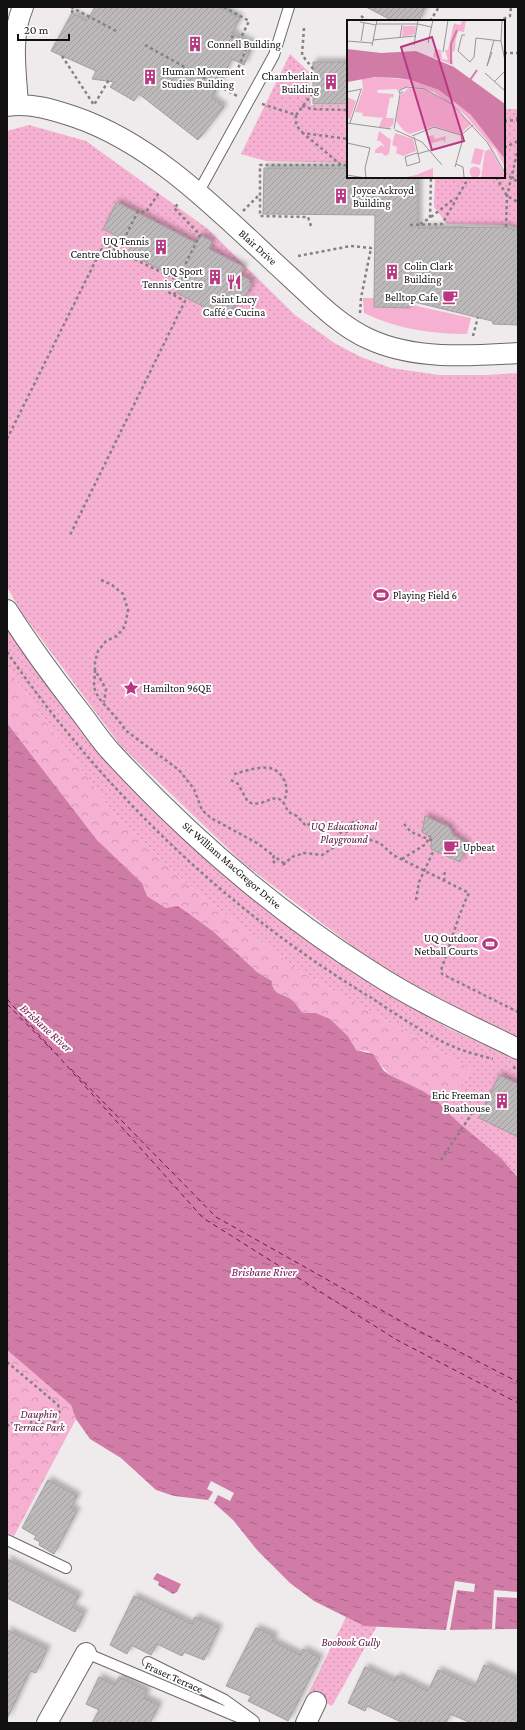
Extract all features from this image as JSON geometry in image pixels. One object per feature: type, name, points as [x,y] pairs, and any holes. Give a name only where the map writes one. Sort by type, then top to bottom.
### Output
[{"type":"street","points":[[13,105],[14,49],[18,10]]},
{"type":"street","name":"Blair Drive","points":[[13,105],[58,111],[98,125],[158,162],[198,193],[338,321],[368,339],[394,349],[442,355],[518,353]]},
{"type":"street","name":"Sir William MacGregor Drive","points":[[7,610],[54,678],[112,753],[162,803],[237,872],[294,917],[373,973],[421,1000],[515,1058]]},
{"type":"street","points":[[48,1723],[86,1653]]},
{"type":"street","points":[[306,1723],[316,1702]]},
{"type":"lane","points":[[198,193],[274,55],[289,7]]},
{"type":"lane","points":[[7,1540],[66,1568]]},
{"type":"lane","name":"Fraser Terrace","points":[[86,1653],[252,1723]]},
{"type":"lane","name":"Fraser Terrace","points":[[148,1662],[225,1700],[257,1723]]},
{"type":"path","points":[[72,13],[72,7],[118,32]]},
{"type":"path","points":[[224,7],[249,21],[240,40]]},
{"type":"path","points":[[431,20],[439,7]]},
{"type":"path","points":[[500,20],[510,16],[511,7]]},
{"type":"path","points":[[361,16],[367,20]]},
{"type":"path","points":[[304,28],[302,55],[314,70]]},
{"type":"path","points":[[231,36],[259,49]]},
{"type":"path","points":[[236,73],[248,44]]},
{"type":"path","points":[[145,45],[240,97]]},
{"type":"path","points":[[505,53],[518,53]]},
{"type":"path","points":[[62,56],[94,105],[110,78]]},
{"type":"path","points":[[313,93],[296,115],[296,125],[303,133],[341,165]]},
{"type":"path","points":[[262,104],[296,115]]},
{"type":"path","points":[[302,106],[312,109],[347,110]]},
{"type":"path","points":[[505,121],[517,120],[518,115]]},
{"type":"path","points":[[303,133],[347,139]]},
{"type":"path","points":[[505,148],[518,141]]},
{"type":"path","points":[[506,227],[507,196],[518,149]]},
{"type":"path","points":[[311,226],[308,217],[260,216],[260,165],[347,165]]},
{"type":"path","points":[[505,174],[518,182]]},
{"type":"path","points":[[511,178],[518,176]]},
{"type":"path","points":[[430,178],[430,218]]},
{"type":"path","points":[[456,197],[430,218],[421,224],[410,224],[438,224],[442,224],[456,197],[468,178]]},
{"type":"path","points":[[497,178],[507,196],[518,202]]},
{"type":"path","points":[[118,251],[138,211],[146,212],[160,191]]},
{"type":"path","points":[[243,211],[260,194]]},
{"type":"path","points":[[174,295],[183,277],[180,275],[200,235],[174,208],[178,204]]},
{"type":"path","points":[[7,439],[104,244],[175,279],[168,292],[185,301],[69,537]]},
{"type":"path","points":[[298,256],[351,246],[374,247]]},
{"type":"path","points":[[360,313],[361,298],[371,248]]},
{"type":"path","points":[[473,336],[478,317]]},
{"type":"path","points":[[101,580],[112,585],[123,594],[128,610],[125,626],[117,636],[106,641],[98,651],[94,688],[122,723],[125,730],[179,770],[194,789],[202,810],[211,818],[257,843],[284,864],[292,857],[304,853],[322,855],[346,839],[361,837],[380,843],[393,855],[469,893],[459,916],[451,945],[441,970],[442,974],[518,1012]]},
{"type":"path","points":[[95,670],[106,689],[104,702]]},
{"type":"path","points":[[234,774],[266,767],[275,769],[281,774],[287,784],[287,792],[284,802]]},
{"type":"path","points":[[231,780],[238,784],[248,802],[254,804],[262,803],[276,797],[284,802],[288,812],[297,816],[306,826],[315,821],[337,828],[346,839]]},
{"type":"path","points":[[346,839],[347,827],[356,820],[369,830]]},
{"type":"path","points":[[404,824],[411,832],[429,837],[433,841]]},
{"type":"path","points":[[401,859],[426,844],[429,837]]},
{"type":"path","points":[[416,900],[418,882],[434,850]]},
{"type":"path","points":[[274,856],[272,860],[275,863]]},
{"type":"path","points":[[444,880],[446,869]]},
{"type":"path","points":[[459,1049],[498,1061]]},
{"type":"path","points":[[515,1058],[518,1070]]},
{"type":"path","points":[[442,1160],[475,1109]]},
{"type":"path","points":[[7,1362],[58,1405],[60,1413],[59,1417],[54,1422],[41,1424],[31,1422],[31,1427],[26,1429],[12,1423],[7,1426]]},
{"type":"green space","points":[[290,54],[309,72],[311,105],[347,105],[347,163],[266,161],[241,154]]},
{"type":"green space","points":[[505,109],[518,109],[518,228],[509,225],[447,224],[434,207],[435,178],[505,178]]},
{"type":"green space","name":"UQ Educational Playground","points":[[29,125],[86,141],[208,229],[295,315],[336,344],[361,357],[391,368],[439,375],[518,373],[518,1040],[377,965],[243,863],[120,745],[22,613],[7,587],[7,131]]},
{"type":"green space","points":[[363,298],[374,298],[374,307],[409,308],[412,305],[471,318],[467,334],[427,332],[389,323],[364,313]]},
{"type":"green space","points":[[7,625],[129,783],[337,959],[446,1027],[518,1061],[518,1178],[502,1159],[457,1121],[448,1111],[471,1069],[298,970],[192,888],[115,815],[7,667]]},
{"type":"green space","points":[[7,667],[115,815],[192,888],[298,970],[471,1069],[448,1111],[423,1091],[390,1075],[368,1051],[356,1050],[348,1036],[330,1019],[316,1013],[303,1013],[292,1000],[276,992],[272,981],[257,972],[214,932],[178,907],[166,908],[147,896],[142,883],[97,840],[7,723]]},
{"type":"green space","name":"Dauphin Terrace Park","points":[[7,1350],[71,1405],[76,1419],[14,1536],[7,1533]]},
{"type":"green space","name":"Boobook Gully","points":[[346,1617],[364,1626],[377,1626],[332,1706],[308,1694]]},
{"type":"water","name":"Brisbane River","points":[[7,723],[97,840],[142,883],[147,896],[166,908],[178,906],[214,932],[257,972],[272,981],[276,992],[292,1000],[303,1013],[316,1013],[330,1019],[348,1036],[356,1050],[373,1054],[384,1071],[423,1091],[435,1099],[457,1121],[502,1159],[518,1178],[518,1629],[446,1630],[364,1626],[314,1601],[290,1583],[257,1550],[233,1520],[214,1503],[208,1500],[174,1496],[156,1490],[121,1458],[90,1439],[76,1419],[71,1405],[7,1350]]},
{"type":"water","points":[[157,1573],[181,1584],[177,1592],[173,1594],[158,1585],[159,1582],[153,1579]]},
{"type":"pier","points":[[211,1481],[234,1493],[230,1501],[218,1495],[214,1503],[208,1500],[213,1492],[207,1489]]},
{"type":"pier","points":[[455,1581],[475,1584],[474,1592],[457,1590],[450,1630],[446,1630]]},
{"type":"pier","points":[[494,1590],[518,1592],[518,1598],[497,1597],[495,1629],[492,1629]]},
{"type":"building","points":[[95,7],[219,7],[240,18],[232,33],[253,44],[244,65],[232,59],[212,98],[224,107],[198,140],[139,94],[134,101],[110,87],[114,82],[92,79],[96,71],[51,51],[72,13],[87,21]]},
{"type":"building","points":[[366,7],[425,7],[419,20],[391,20]]},
{"type":"building","name":"Chamberlain Building","points":[[313,62],[347,62],[347,104],[313,104]]},
{"type":"building","points":[[264,168],[347,168],[347,178],[418,178],[418,228],[506,227],[518,231],[518,325],[493,324],[492,321],[410,301],[410,308],[374,307],[375,215],[263,214]]},
{"type":"building","points":[[117,202],[196,243],[200,235],[212,241],[209,249],[244,267],[240,275],[250,280],[249,282],[252,283],[245,298],[239,296],[228,319],[177,293],[183,281],[128,253],[132,244],[103,229]]},
{"type":"building","points":[[425,816],[449,827],[453,835],[467,844],[460,862],[431,849],[432,838],[422,832]]},
{"type":"building","name":"Eric Freeman Boathouse","points":[[499,1075],[518,1084],[518,1137],[479,1118]]},
{"type":"building","points":[[48,1480],[77,1496],[71,1508],[77,1511],[54,1554],[39,1545],[40,1542],[34,1539],[36,1536],[22,1528]]},
{"type":"building","points":[[7,1559],[79,1596],[72,1607],[84,1613],[75,1632],[7,1598]]},
{"type":"building","points":[[134,1596],[192,1624],[195,1617],[219,1628],[204,1660],[184,1652],[182,1656],[157,1644],[151,1655],[131,1645],[127,1654],[110,1645]]},
{"type":"building","points":[[256,1628],[275,1636],[272,1641],[300,1655],[303,1649],[320,1658],[288,1721],[248,1701],[251,1696],[226,1686]]},
{"type":"building","points":[[7,1630],[47,1649],[36,1673],[30,1671],[7,1719]]},
{"type":"building","points":[[484,1665],[518,1680],[518,1723],[471,1723],[450,1714],[446,1723],[403,1723],[367,1706],[365,1711],[348,1703],[365,1667],[394,1681],[397,1676],[428,1691],[438,1670],[475,1687]]},
{"type":"building","points":[[99,1677],[115,1685],[119,1677],[147,1691],[144,1698],[159,1705],[150,1723],[92,1723],[99,1710],[86,1704]]},
{"type":"ferry route","points":[[7,999],[203,1218],[397,1340],[518,1403]]},
{"type":"ferry route","points":[[7,1004],[52,1050]]},
{"type":"ferry route","points":[[71,1069],[216,1217],[413,1328],[518,1382]]},
{"type":"place","name":"Connell Building","points":[[195,44]]},
{"type":"place","name":"Human Movement Studies Building","points":[[150,77]]},
{"type":"place","name":"Chamberlain Building","points":[[331,82]]},
{"type":"place","name":"Joyce Ackroyd Building","points":[[341,196]]},
{"type":"place","name":"UQ Tennis Centre Clubhouse","points":[[161,247]]},
{"type":"place","name":"Colin Clark Building","points":[[392,272]]},
{"type":"place","name":"UQ Sport Tennis Centre","points":[[215,277]]},
{"type":"place","name":"Saint Lucy Caffé e Cucina","points":[[234,282]]},
{"type":"place","name":"Belltop Cafe","points":[[450,297]]},
{"type":"place","name":"Playing Field 6","points":[[381,595]]},
{"type":"place","name":"Hamilton 96QE","points":[[131,688]]},
{"type":"place","name":"Upbeat","points":[[451,847]]},
{"type":"place","name":"UQ Outdoor Netball Courts","points":[[490,944]]},
{"type":"place","name":"Eric Freeman Boathouse","points":[[502,1101]]}]
